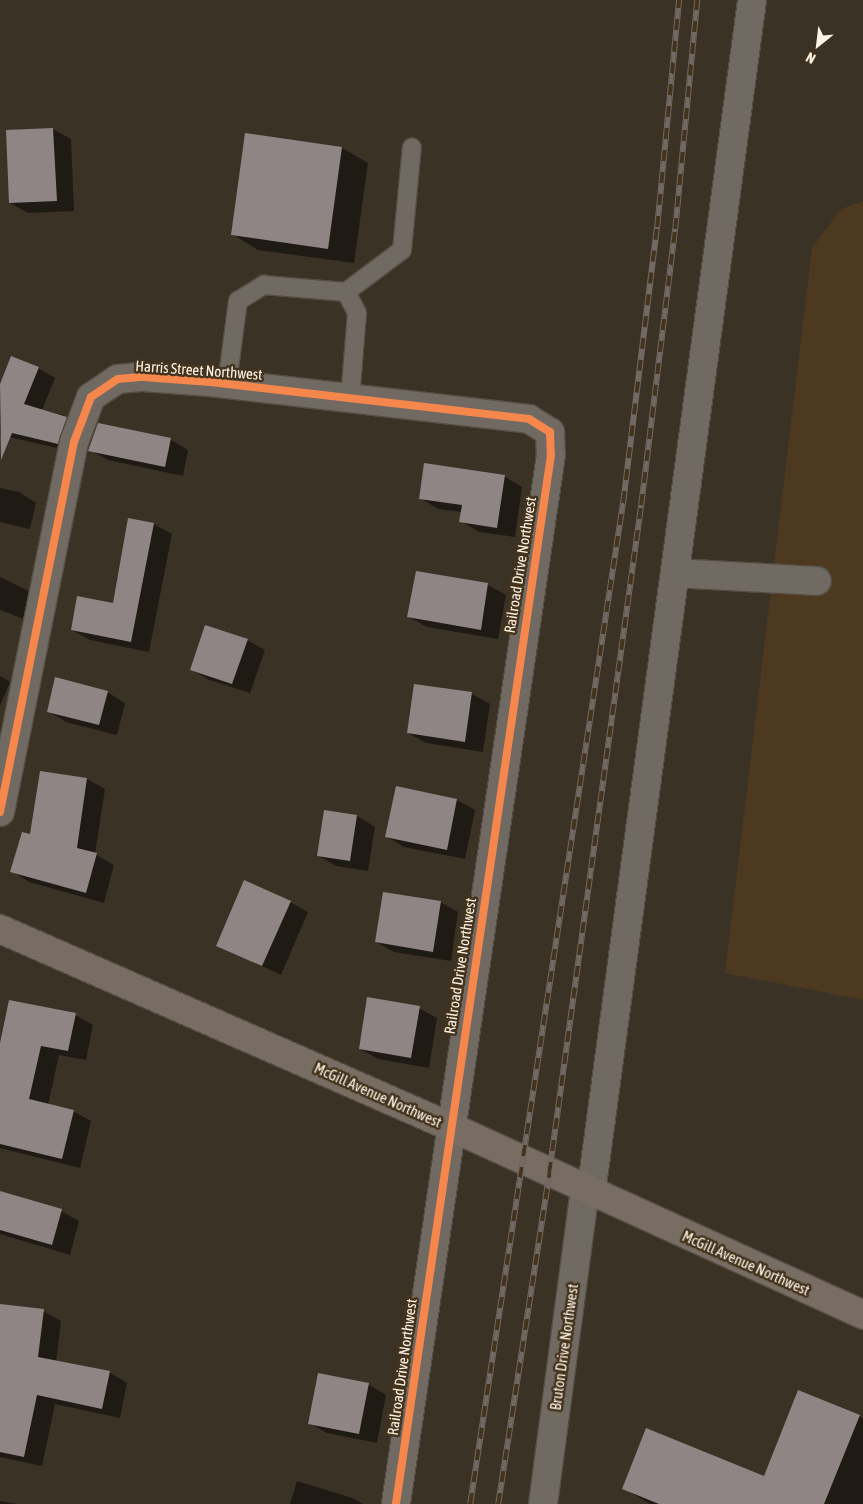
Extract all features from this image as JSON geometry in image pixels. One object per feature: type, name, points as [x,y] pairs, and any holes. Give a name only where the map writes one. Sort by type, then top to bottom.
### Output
[{"type":"street","name":"Bruton Drive Northwest","points":[[543,1504],[675,573],[752,0]]},
{"type":"street","name":"Harris Street Northwest","points":[[0,812],[74,442],[91,397],[118,379],[144,377],[227,384],[529,419],[550,432]]},
{"type":"street","name":"Railroad Drive Northwest","points":[[396,1504],[450,1126],[551,454],[550,432]]},
{"type":"street","points":[[675,573],[817,581]]},
{"type":"street","name":"McGill Avenue Northwest","points":[[0,929],[450,1126],[588,1192],[863,1315]]},
{"type":"lane","points":[[227,384],[238,301],[264,284],[346,292],[402,250],[412,147]]},
{"type":"lane","points":[[346,292],[357,313],[350,398]]},
{"type":"shaded area","points":[[863,201],[863,1000],[725,973],[812,248],[841,209]]},
{"type":"building","points":[[53,128],[57,201],[9,203],[6,130]]},
{"type":"building","points":[[245,133],[342,147],[328,249],[231,235]]},
{"type":"building","points":[[11,356],[39,367],[24,404],[67,417],[58,444],[12,433],[1,460],[0,384]]},
{"type":"building","points":[[98,423],[171,438],[165,467],[88,451]]},
{"type":"building","points":[[424,463],[505,475],[497,528],[459,522],[462,505],[419,499]]},
{"type":"building","points":[[128,518],[154,523],[131,642],[71,630],[77,596],[113,603]]},
{"type":"building","points":[[416,571],[488,583],[481,630],[407,617]]},
{"type":"building","points":[[205,625],[248,639],[232,684],[190,670]]},
{"type":"building","points":[[55,677],[108,691],[99,725],[47,712]]},
{"type":"building","points":[[414,684],[472,692],[465,742],[407,733]]},
{"type":"building","points":[[40,771],[87,778],[77,848],[97,853],[86,893],[10,872],[22,832],[30,834]]},
{"type":"building","points":[[396,786],[457,799],[447,850],[385,837]]},
{"type":"building","points":[[324,810],[357,815],[350,861],[317,856]]},
{"type":"building","points":[[244,880],[291,901],[262,966],[216,946]]},
{"type":"building","points":[[383,892],[441,901],[433,952],[375,942]]},
{"type":"building","points":[[367,997],[420,1006],[411,1058],[359,1049]]},
{"type":"building","points":[[9,1000],[76,1013],[68,1051],[41,1046],[29,1099],[74,1110],[62,1159],[0,1144],[0,1043]]},
{"type":"building","points":[[0,1191],[62,1209],[52,1245],[0,1230]]},
{"type":"building","points":[[0,1304],[44,1309],[38,1357],[110,1371],[102,1409],[37,1395],[24,1457],[0,1452]]},
{"type":"building","points":[[318,1373],[369,1383],[359,1434],[308,1424]]},
{"type":"building","points":[[798,1390],[860,1415],[824,1504],[659,1504],[622,1489],[646,1428],[764,1476]]},
{"type":"railway","points":[[470,1504],[623,502],[657,227],[679,0]]},
{"type":"railway","points":[[498,1504],[549,1173],[641,505],[675,229],[697,0]]},
{"type":"cycle path","points":[[0,812],[74,442],[91,397],[118,379],[143,377],[210,382],[529,419],[550,432],[551,455],[396,1504]]}]
